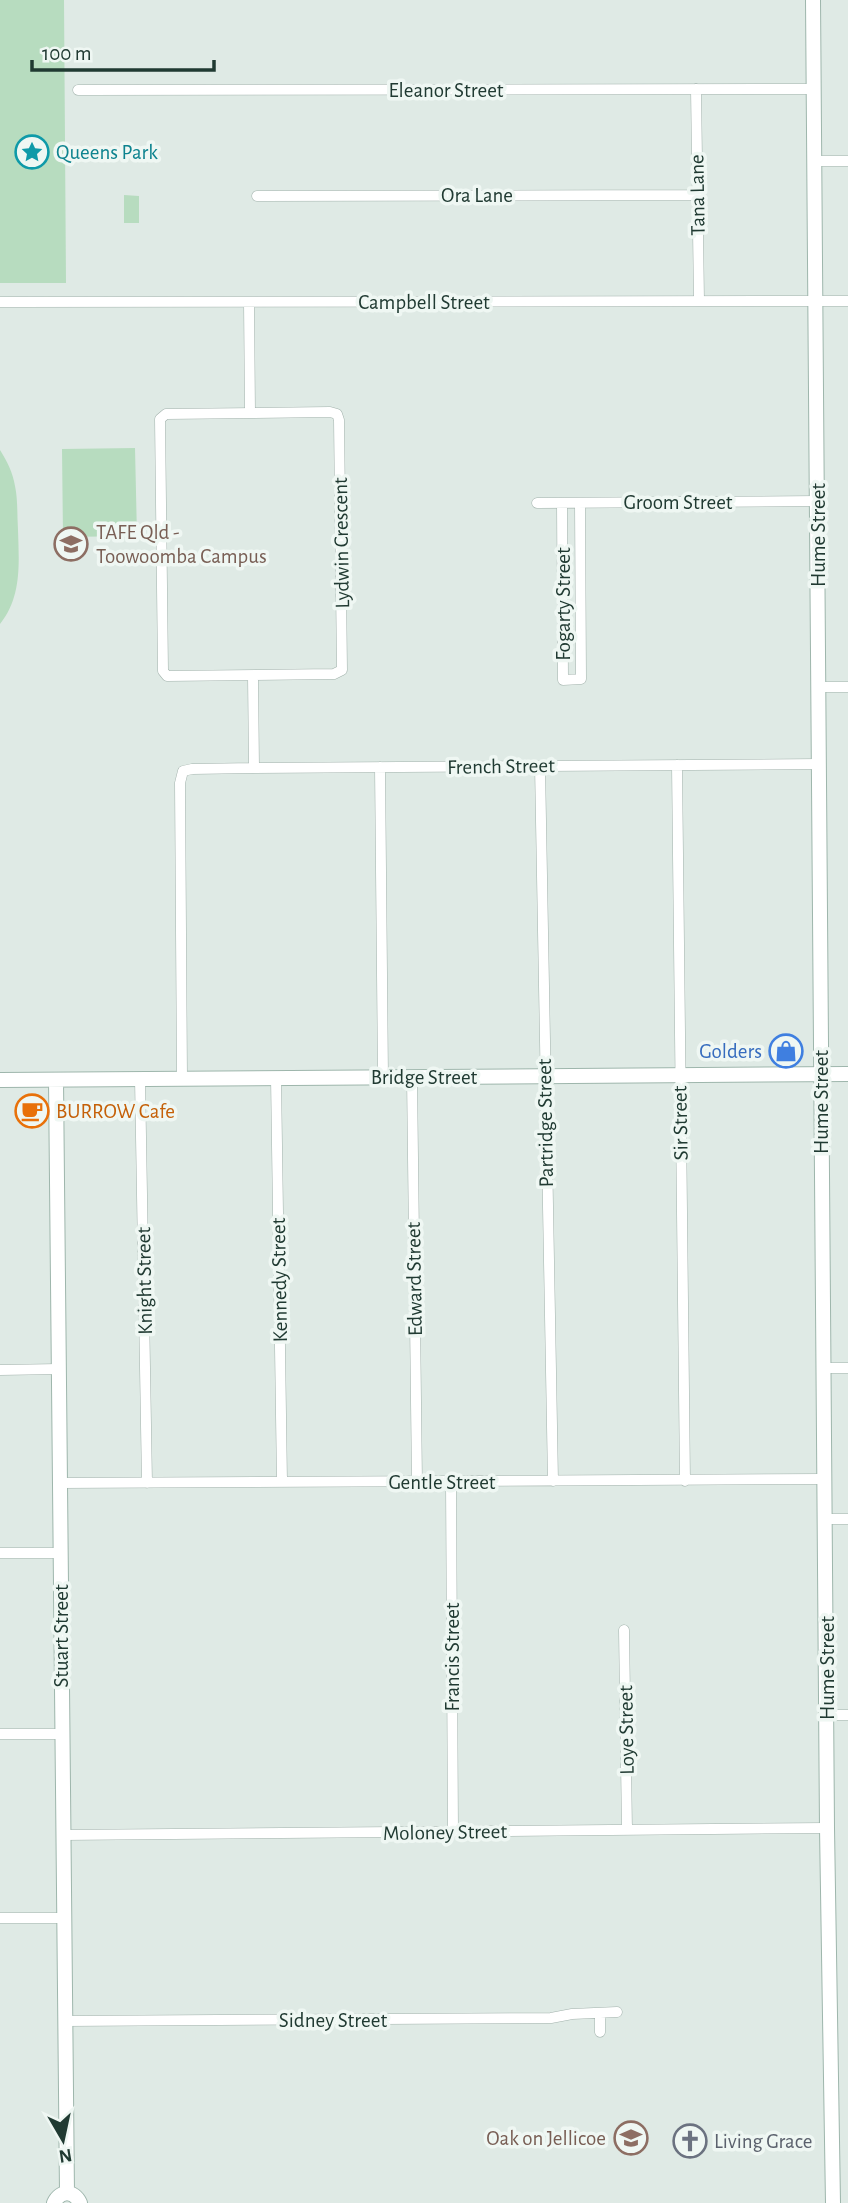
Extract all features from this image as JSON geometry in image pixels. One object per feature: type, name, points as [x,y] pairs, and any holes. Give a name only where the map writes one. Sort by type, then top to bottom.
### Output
[{"type":"street","name":"Hume Street","points":[[813,0],[827,1828],[833,2203]]},
{"type":"street","name":"Tana Lane","points":[[696,89],[699,301]]},
{"type":"street","name":"Eleanor Street","points":[[78,90],[815,89]]},
{"type":"street","points":[[816,161],[848,161]]},
{"type":"street","name":"Ora Lane","points":[[257,196],[697,195]]},
{"type":"street","name":"Campbell Street","points":[[0,302],[848,301]]},
{"type":"street","points":[[249,302],[250,413]]},
{"type":"street","name":"Lydwin Crescent","points":[[332,412],[338,416],[340,672],[253,676],[170,677],[164,673],[159,423],[160,418],[166,414],[332,412]]},
{"type":"street","name":"Groom Street","points":[[537,503],[818,501]]},
{"type":"street","name":"Fogarty Street","points":[[562,503],[563,680],[572,680],[581,679],[580,503]]},
{"type":"street","points":[[253,676],[254,768]]},
{"type":"street","points":[[819,687],[848,687]]},
{"type":"street","name":"French Street","points":[[182,1079],[180,783],[183,771],[254,768],[820,764]]},
{"type":"street","name":"Sir Street","points":[[677,765],[685,1481]]},
{"type":"street","name":"Partridge Street","points":[[540,766],[553,1481]]},
{"type":"street","points":[[380,767],[383,1077]]},
{"type":"street","name":"Bridge Street","points":[[0,1080],[848,1074]]},
{"type":"street","name":"Edward Street","points":[[412,1077],[417,1482]]},
{"type":"street","name":"Kennedy Street","points":[[276,1078],[282,1482]]},
{"type":"street","name":"Knight Street","points":[[141,1079],[147,1483]]},
{"type":"street","name":"Stuart Street","points":[[56,1080],[68,2193]]},
{"type":"street","points":[[823,1368],[848,1368]]},
{"type":"street","points":[[0,1370],[58,1369]]},
{"type":"street","name":"Gentle Street","points":[[60,1483],[825,1479]]},
{"type":"street","name":"Francis Street","points":[[451,1482],[453,1832]]},
{"type":"street","points":[[826,1519],[848,1519]]},
{"type":"street","points":[[0,1553],[61,1553]]},
{"type":"street","name":"Loye Street","points":[[624,1630],[627,1830]]},
{"type":"street","points":[[828,1715],[848,1715]]},
{"type":"street","points":[[0,1734],[62,1734]]},
{"type":"street","name":"Moloney Street","points":[[63,1835],[827,1828]]},
{"type":"street","points":[[0,1918],[64,1918]]},
{"type":"street","name":"Sidney Street","points":[[65,2021],[551,2018],[617,2012]]},
{"type":"street","points":[[600,2013],[600,2032]]},
{"type":"street","points":[[54,2203],[59,2196],[68,2193],[75,2196],[80,2203]]},
{"type":"green space","name":"Queens Park","points":[[0,0],[64,0],[66,283],[0,283]]},
{"type":"green space","points":[[124,195],[139,196],[139,223],[124,223]]},
{"type":"green space","points":[[135,448],[137,536],[63,537],[62,449]]},
{"type":"green space","points":[[0,450],[11,472],[16,491],[19,555],[16,591],[0,624]]},
{"type":"place","name":"Queens Park","points":[[32,152]]},
{"type":"place","name":"TAFE Qld - Toowoomba Campus","points":[[71,544]]},
{"type":"place","name":"Golders","points":[[786,1051]]},
{"type":"place","name":"BURROW Cafe","points":[[32,1111]]},
{"type":"place","name":"Oak on Jellicoe","points":[[631,2138]]},
{"type":"place","name":"Living Grace","points":[[690,2141]]}]
